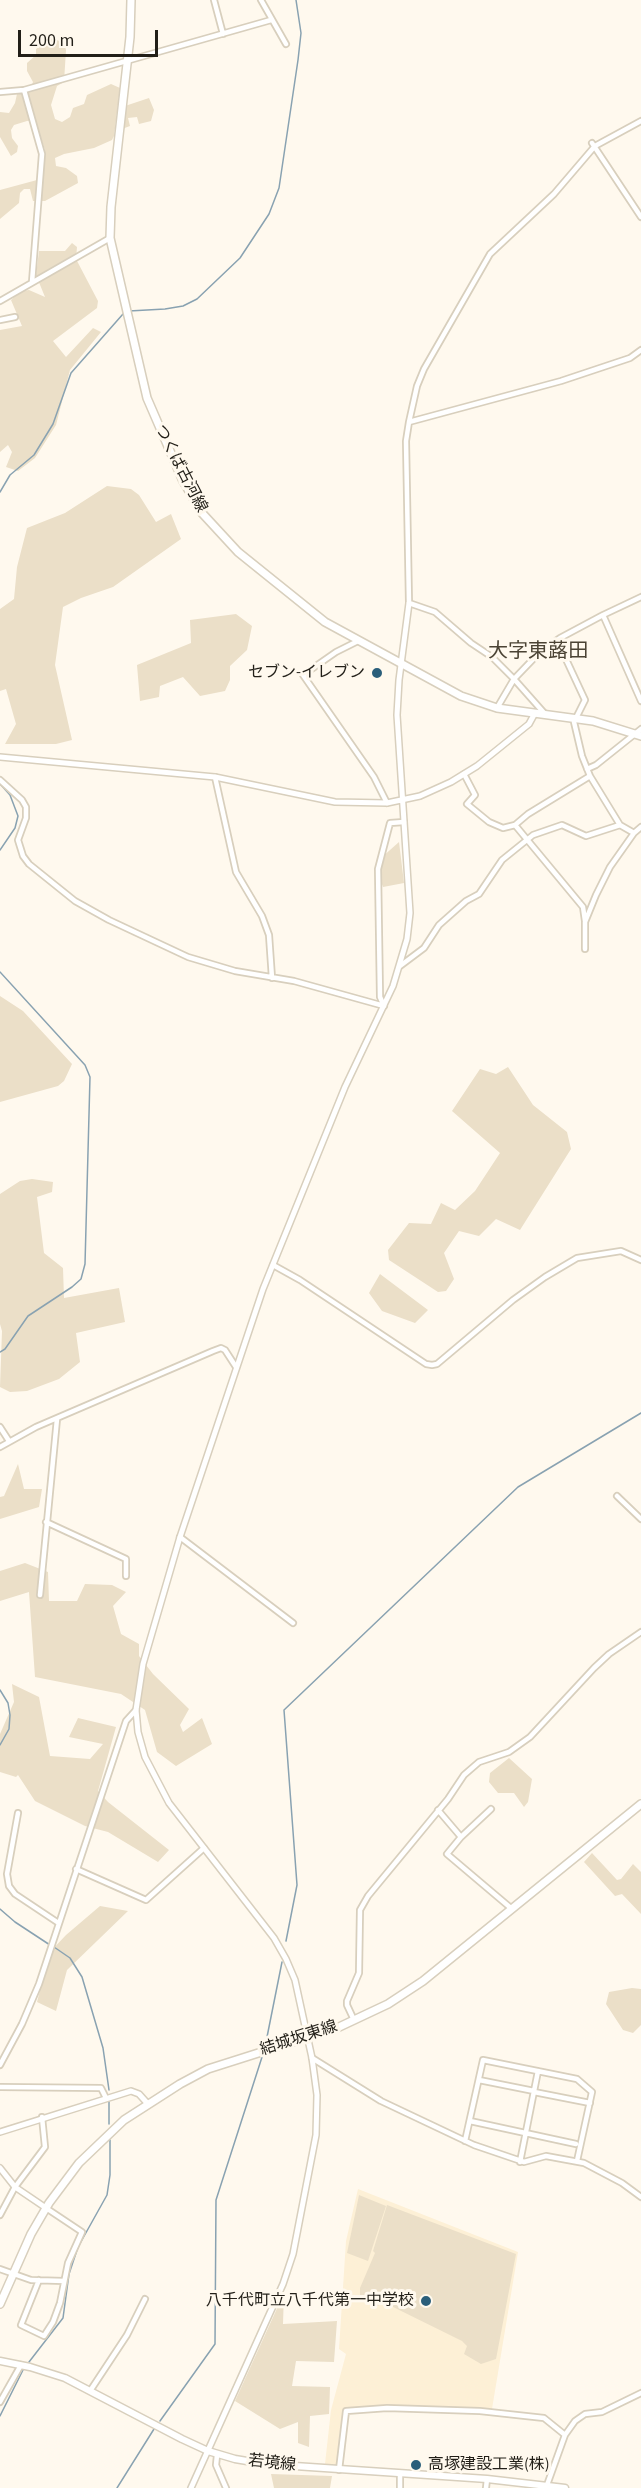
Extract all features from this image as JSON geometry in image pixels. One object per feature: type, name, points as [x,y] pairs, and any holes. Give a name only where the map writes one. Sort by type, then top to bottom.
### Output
[{"type":"main road","name":"つくば古河線","points":[[131,0],[110,238],[147,398],[196,504],[211,525],[238,552],[307,609],[358,641],[461,696],[497,708],[575,718],[639,732]]},
{"type":"main road","name":"結城坂東線","points":[[0,2304],[46,2208],[61,2185],[90,2151],[113,2129],[148,2104],[208,2069],[308,2037],[355,2020],[388,2004],[412,1989],[641,1804]]},
{"type":"main road","name":"若境線","points":[[0,2361],[52,2373],[217,2455],[254,2463],[487,2479],[547,2484],[565,2488]]},
{"type":"street","points":[[214,0],[223,34]]},
{"type":"street","points":[[261,0],[286,44]]},
{"type":"street","points":[[0,92],[24,90],[271,20]]},
{"type":"street","points":[[24,90],[42,154],[32,282]]},
{"type":"street","points":[[191,2488],[283,2284],[293,2254],[316,2135],[316,2095],[308,2037],[295,1980],[286,1959],[274,1938],[169,1803],[155,1780],[138,1732],[136,1710],[143,1664],[180,1537],[236,1367],[273,1265],[345,1087],[384,1006],[400,966],[410,913],[397,715],[408,603],[406,441],[417,386],[424,369],[490,254],[554,194],[593,145],[641,121]]},
{"type":"street","points":[[593,145],[641,217]]},
{"type":"street","points":[[0,301],[110,238]]},
{"type":"street","points":[[0,320],[15,317]]},
{"type":"street","points":[[409,422],[561,381],[630,358],[641,350]]},
{"type":"street","points":[[497,708],[514,679],[535,655],[557,640],[641,597]]},
{"type":"street","points":[[408,603],[435,612],[471,643],[492,657],[544,711],[545,715]]},
{"type":"street","points":[[603,615],[641,701]]},
{"type":"street","points":[[557,640],[585,700],[574,722],[587,769],[620,825],[634,833]]},
{"type":"street","points":[[358,641],[336,652],[303,675],[374,777],[387,803]]},
{"type":"street","points":[[0,757],[215,777],[335,802],[387,803],[434,790],[464,774],[519,734],[532,722],[535,713]]},
{"type":"street","points":[[587,769],[596,765],[639,732]]},
{"type":"street","points":[[464,774],[475,795],[467,804],[470,809],[503,828],[515,825],[528,814],[590,776]]},
{"type":"street","points":[[215,777],[236,872],[262,916],[269,935],[272,978]]},
{"type":"street","points":[[0,780],[22,800],[26,807],[26,818],[18,840],[23,856],[29,864],[75,901],[109,920],[188,957],[235,971],[294,981],[384,1006]]},
{"type":"street","points":[[384,1006],[380,997],[378,869],[390,823],[404,822]]},
{"type":"street","points":[[515,825],[583,907],[585,949]]},
{"type":"street","points":[[400,966],[424,948],[439,925],[479,894],[502,860],[526,839],[553,826],[562,825],[586,836],[620,825]]},
{"type":"street","points":[[585,922],[610,867],[634,833],[641,827]]},
{"type":"street","points":[[273,1265],[300,1280],[426,1364],[432,1365],[437,1364],[513,1300],[577,1258],[621,1251],[641,1260]]},
{"type":"street","points":[[0,1447],[57,1419],[220,1348],[225,1350],[236,1367]]},
{"type":"street","points":[[40,1595],[57,1419]]},
{"type":"street","points":[[0,1427],[9,1441]]},
{"type":"street","points":[[617,1496],[641,1519]]},
{"type":"street","points":[[46,1522],[126,1559],[126,1576]]},
{"type":"street","points":[[180,1537],[293,1623]]},
{"type":"street","points":[[355,2020],[347,2005],[359,1973],[360,1910],[368,1896],[464,1775],[479,1762],[509,1752],[530,1737],[594,1668],[609,1654],[641,1632]]},
{"type":"street","points":[[0,2065],[32,2002],[126,1721],[136,1710]]},
{"type":"street","points":[[491,1809],[461,1837],[447,1854],[513,1909]]},
{"type":"street","points":[[438,1810],[461,1837]]},
{"type":"street","points":[[18,1813],[7,1874],[9,1886],[15,1894],[57,1922]]},
{"type":"street","points":[[76,1869],[146,1900],[204,1848]]},
{"type":"street","points":[[312,2058],[381,2102],[465,2141],[520,2162],[546,2156],[576,2161],[602,2172],[641,2197]]},
{"type":"street","points":[[465,2141],[483,2060],[577,2079],[592,2092],[576,2161]]},
{"type":"street","points":[[520,2162],[538,2071]]},
{"type":"street","points":[[479,2080],[590,2103]]},
{"type":"street","points":[[0,2087],[101,2088],[106,2098]]},
{"type":"street","points":[[0,2132],[131,2091],[139,2094],[148,2104]]},
{"type":"street","points":[[0,2215],[15,2187],[45,2147],[42,2117]]},
{"type":"street","points":[[470,2121],[576,2144]]},
{"type":"street","points":[[0,2168],[15,2187],[82,2232],[73,2249],[60,2303],[53,2322],[44,2336],[21,2325],[39,2280]]},
{"type":"street","points":[[0,2269],[39,2280],[64,2281]]},
{"type":"street","points":[[90,2391],[127,2335],[145,2299]]},
{"type":"street","points":[[0,2402],[21,2365]]},
{"type":"street","points":[[547,2484],[564,2435],[575,2421],[585,2414],[602,2412],[641,2393]]},
{"type":"street","points":[[339,2470],[346,2411],[430,2408],[509,2413],[544,2418],[564,2435]]},
{"type":"street","points":[[217,2455],[216,2465],[226,2488]]},
{"type":"street","points":[[400,2473],[400,2488]]},
{"type":"street","points":[[486,2488],[487,2479]]},
{"type":"shaded area","points":[[52,38],[64,43],[66,50],[64,82],[57,86],[51,105],[55,119],[62,122],[70,117],[73,108],[84,104],[87,95],[111,84],[120,88],[114,136],[112,140],[94,148],[55,158],[56,166],[66,168],[77,176],[78,183],[45,201],[33,201],[30,189],[24,189],[20,193],[19,203],[0,219],[0,190],[37,180],[44,169],[45,150],[35,120],[27,121],[14,125],[11,130],[12,138],[18,146],[17,152],[11,156],[0,137],[0,112],[9,113],[17,94],[30,90],[33,82],[27,71],[27,63],[36,55],[36,49]]},
{"type":"shaded area","points":[[149,98],[154,110],[151,121],[139,124],[137,117],[128,118],[130,126],[122,129],[125,106]]},
{"type":"shaded area","points":[[72,243],[77,247],[76,259],[98,301],[97,308],[53,341],[66,357],[93,328],[101,332],[70,370],[56,425],[35,458],[18,471],[6,467],[12,452],[8,445],[0,452],[0,330],[22,326],[11,300],[21,291],[29,290],[45,297],[36,275],[39,251],[65,251]]},
{"type":"shaded area","points":[[107,486],[131,489],[139,495],[156,522],[171,514],[181,539],[113,587],[63,607],[55,665],[72,740],[56,744],[5,744],[16,724],[6,689],[0,691],[0,609],[14,599],[17,567],[27,528],[65,513]]},
{"type":"shaded area","points":[[236,614],[252,626],[247,650],[230,666],[230,680],[225,691],[200,696],[183,677],[160,686],[159,697],[140,701],[137,665],[191,643],[190,620]]},
{"type":"shaded area","points":[[399,842],[404,883],[383,887],[380,879],[381,858]]},
{"type":"shaded area","points":[[0,996],[23,1011],[72,1064],[64,1081],[58,1086],[0,1102]]},
{"type":"shaded area","points":[[508,1067],[533,1105],[567,1132],[571,1149],[520,1230],[496,1219],[479,1236],[459,1231],[444,1253],[454,1279],[446,1291],[438,1292],[389,1260],[388,1250],[409,1223],[431,1224],[441,1203],[455,1210],[475,1191],[500,1153],[452,1111],[480,1069],[496,1074]]},
{"type":"shaded area","points":[[32,1179],[53,1182],[52,1192],[37,1197],[44,1253],[63,1268],[64,1298],[119,1288],[125,1322],[76,1333],[80,1362],[59,1379],[27,1391],[10,1392],[0,1387],[2,1331],[0,1324],[0,1194],[20,1181]]},
{"type":"shaded area","points":[[380,1274],[428,1310],[415,1323],[382,1311],[369,1293]]},
{"type":"shaded area","points":[[18,1464],[24,1489],[42,1489],[39,1507],[0,1519],[0,1497],[4,1496]]},
{"type":"shaded area","points":[[25,1563],[48,1572],[49,1601],[77,1601],[85,1584],[112,1585],[126,1592],[113,1606],[121,1634],[139,1644],[139,1656],[153,1674],[189,1709],[180,1725],[183,1732],[202,1718],[212,1744],[176,1766],[157,1752],[145,1710],[121,1694],[35,1677],[29,1592],[0,1601],[0,1571]]},
{"type":"shaded area","points":[[12,1684],[39,1697],[50,1756],[90,1759],[103,1744],[69,1737],[78,1718],[116,1727],[98,1791],[108,1802],[169,1850],[158,1862],[108,1832],[85,1826],[35,1801],[18,1775],[16,1777],[0,1772],[0,1734],[14,1702]]},
{"type":"shaded area","points":[[509,1758],[532,1779],[528,1802],[524,1807],[514,1793],[498,1793],[489,1782],[490,1773]]},
{"type":"shaded area","points":[[592,1853],[617,1880],[621,1879],[633,1864],[641,1872],[641,1914],[622,1894],[615,1896],[584,1862]]},
{"type":"shaded area","points":[[100,1906],[128,1911],[67,1970],[56,2011],[37,2002],[50,1952]]},
{"type":"shaded area","points":[[632,1988],[641,1989],[641,2025],[633,2033],[623,2030],[606,2004],[609,1992]]},
{"type":"shaded area","name":"八千代町立八千代第一中学校","points":[[358,2189],[518,2252],[492,2409],[388,2406],[346,2409],[339,2465],[325,2464],[331,2410],[346,2354],[339,2349],[346,2241]]},
{"type":"shaded area","points":[[359,2195],[386,2206],[368,2261],[347,2253]]},
{"type":"shaded area","points":[[387,2205],[516,2254],[496,2359],[481,2364],[464,2354],[467,2346],[462,2341],[385,2303],[374,2307],[360,2299],[360,2288],[375,2253],[373,2251]]},
{"type":"shaded area","points":[[284,2293],[283,2324],[337,2321],[334,2362],[296,2361],[292,2386],[330,2387],[329,2414],[310,2416],[309,2447],[298,2443],[298,2422],[280,2429],[235,2401]]},
{"type":"shaded area","points":[[271,2474],[332,2476],[330,2488],[274,2488]]},
{"type":"waterway","points":[[129,311],[183,306],[197,299],[240,258],[269,214],[279,188],[298,60],[301,33],[296,0]]},
{"type":"waterway","points":[[0,492],[10,475],[34,455],[53,424],[71,373],[123,314]]},
{"type":"waterway","points":[[0,784],[10,795],[18,816],[15,828],[0,850]]},
{"type":"waterway","points":[[0,972],[85,1065],[90,1077],[85,1264],[81,1279],[28,1316],[5,1349],[0,1352]]},
{"type":"waterway","points":[[286,1941],[297,1885],[284,1710],[518,1487],[641,1413]]},
{"type":"waterway","points":[[0,1690],[8,1703],[10,1715],[9,1729],[0,1745]]},
{"type":"waterway","points":[[0,1909],[50,1945]]},
{"type":"waterway","points":[[54,1947],[70,1958],[82,1977],[103,2048],[109,2090]]},
{"type":"waterway","points":[[266,2042],[282,1962]]},
{"type":"waterway","points":[[160,2421],[215,2344],[216,2200],[263,2054]]},
{"type":"waterway","points":[[109,2102],[109,2124]]},
{"type":"waterway","points":[[29,2362],[63,2318],[69,2274],[78,2247],[107,2195],[110,2175],[110,2140]]},
{"type":"waterway","points":[[0,2416],[23,2370]]},
{"type":"waterway","points":[[117,2488],[154,2429]]},
{"type":"place","name":"セブン-イレブン","points":[[377,673]]},
{"type":"place","name":"八千代町立八千代第一中学校","points":[[426,2301]]},
{"type":"place","name":"高塚建設工業(株)","points":[[416,2465]]},
{"type":"district","name":"大字東蕗田","points":[[538,653]]}]
